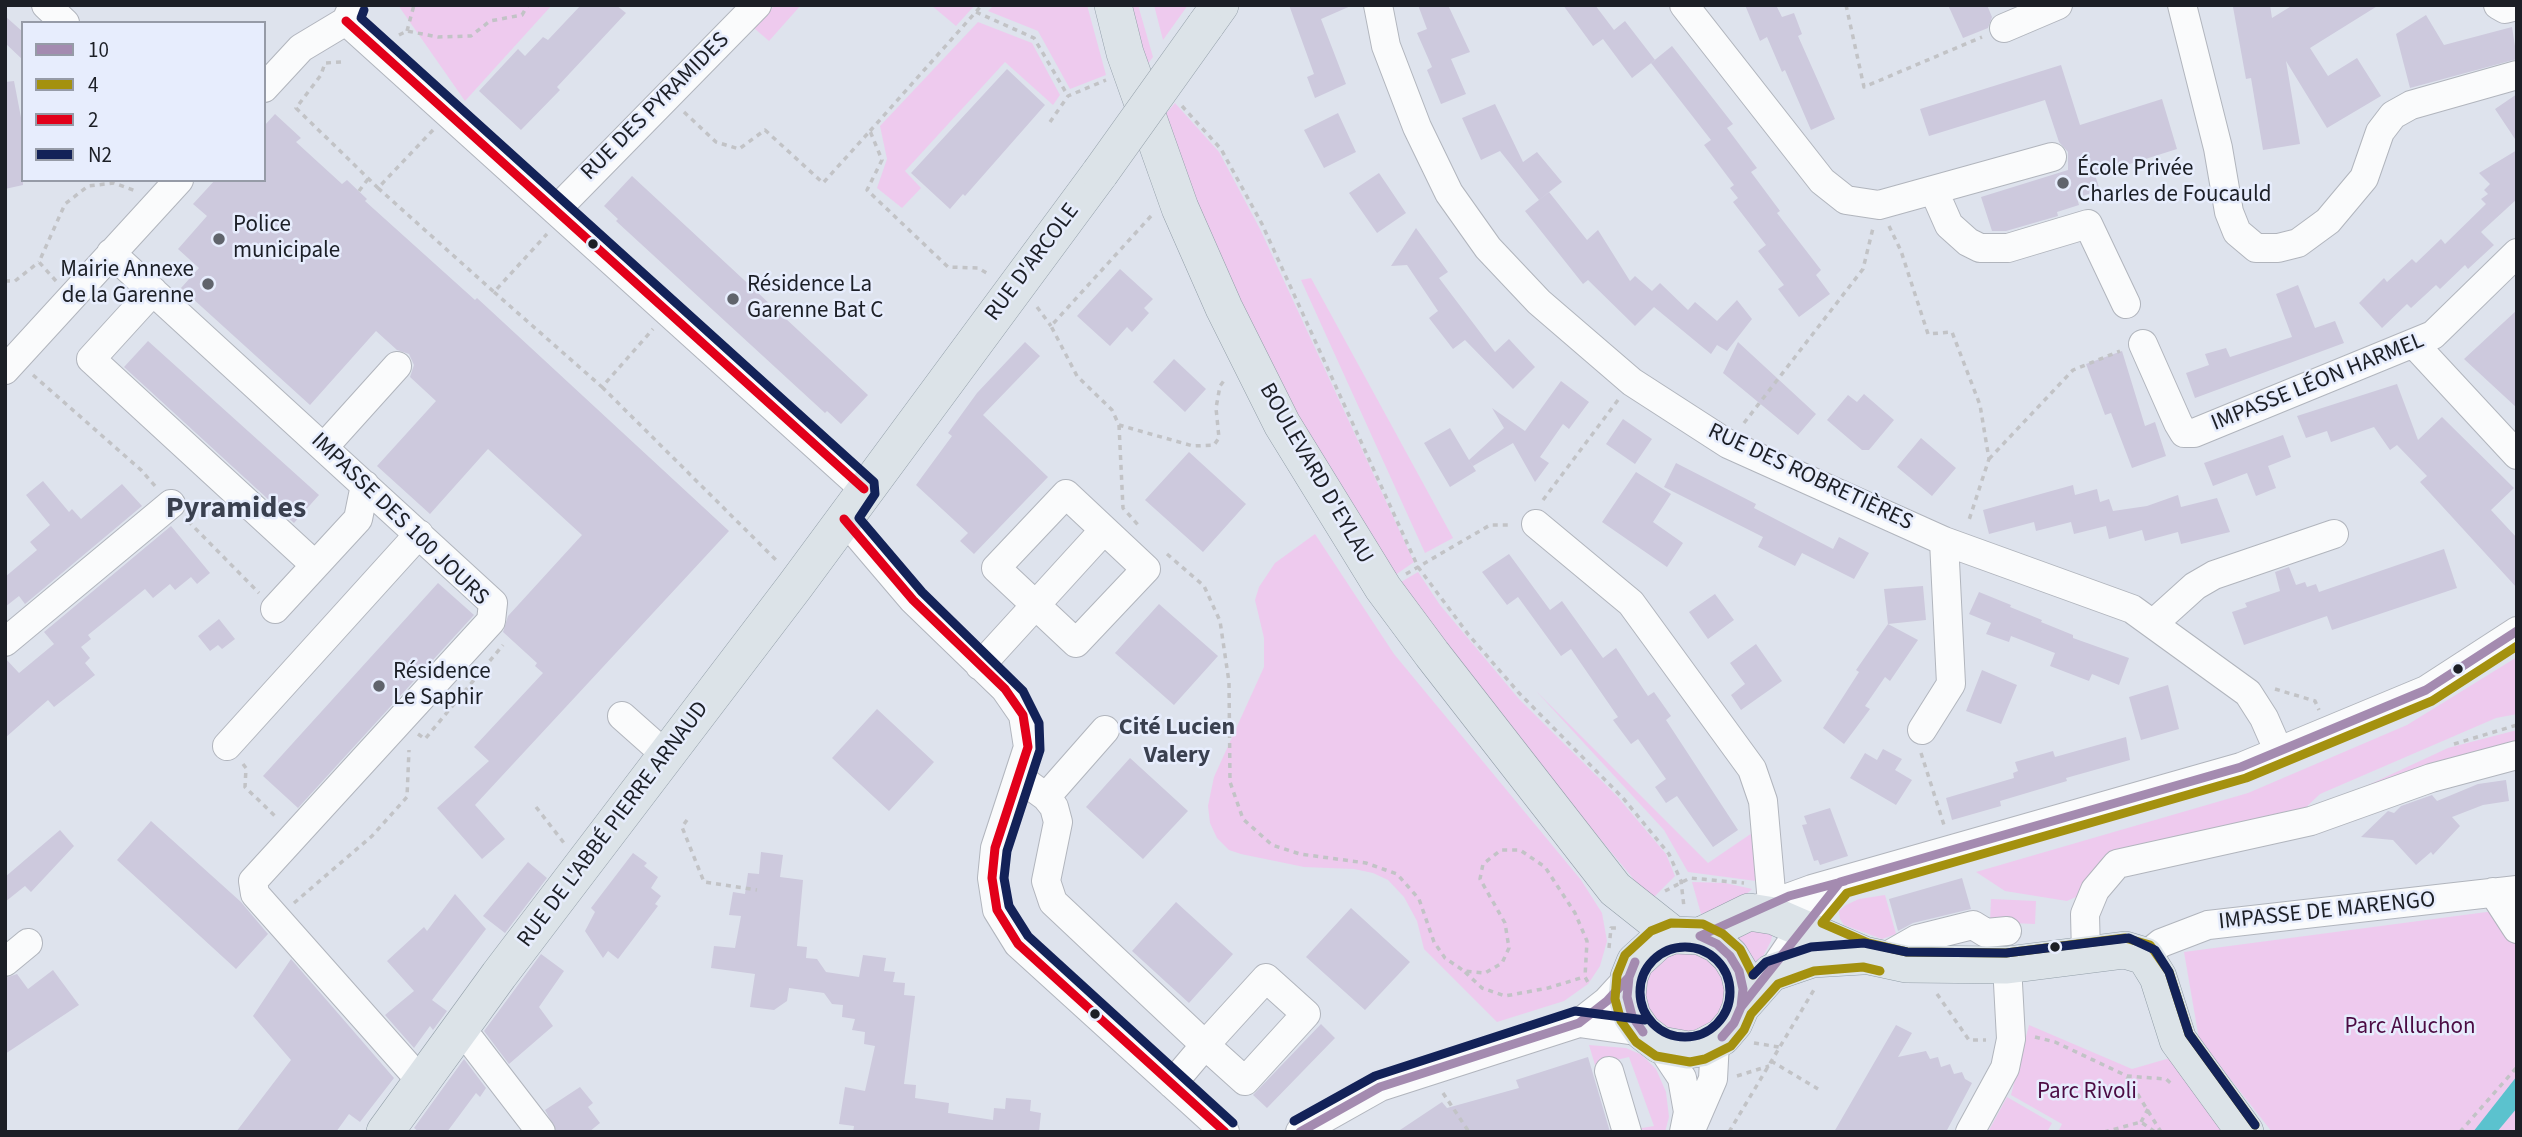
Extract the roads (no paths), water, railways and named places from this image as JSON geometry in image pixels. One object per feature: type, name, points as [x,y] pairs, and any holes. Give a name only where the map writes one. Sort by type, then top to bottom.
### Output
[{"type":"main road","name":"BOULEVARD D'EYLAU","points":[[1113,5],[1131,69],[1174,191],[1245,351],[1282,424],[1383,588],[1615,888],[1687,935]]},
{"type":"main road","name":"RUE D'ARCOLE","points":[[844,519],[1100,173],[1212,15]]},
{"type":"main road","name":"RUE DE L'ABBÉ PIERRE ARNAUD","points":[[385,1132],[421,1080],[844,519]]},
{"type":"main road","name":"BOULEVARD D'EYLAU","points":[[1615,888],[1632,970]]},
{"type":"main road","points":[[1687,935],[1717,944],[1730,956],[1739,971],[1743,989],[1741,1007],[1714,1059],[1651,1038],[1632,1016],[1627,997],[1632,970],[1658,940],[1687,935],[1760,908],[1873,957],[1906,964],[2007,948],[2086,954],[2125,950],[2145,956],[2158,977],[2178,1040],[2245,1132]]},
{"type":"main road","points":[[1741,1007],[1771,973],[1812,959],[1873,957]]},
{"type":"street","points":[[46,5],[63,21]]},
{"type":"street","name":"RUE DES PYRAMIDES","points":[[560,214],[668,96],[757,5]]},
{"type":"street","name":"RUE DES ROBRETIÈRES","points":[[1378,5],[1386,46],[1417,127],[1449,193],[1488,248],[1539,302],[1632,382],[1728,444],[1952,543],[2110,598],[2154,623],[2248,693],[2256,703],[2279,752]]},
{"type":"street","points":[[1684,5],[1822,181],[1846,200],[1879,205],[2052,157]]},
{"type":"street","points":[[2182,5],[2218,148],[2229,212],[2237,232],[2256,248],[2278,248],[2298,243],[2329,222],[2364,178],[2380,132],[2393,115],[2411,105],[2517,75]]},
{"type":"street","points":[[2498,5],[2505,9],[2517,6]]},
{"type":"street","points":[[2004,28],[2046,8]]},
{"type":"street","points":[[266,86],[301,48],[349,13],[375,47],[864,489]]},
{"type":"street","points":[[10,365],[170,190]]},
{"type":"street","points":[[1934,191],[1949,225],[1968,242],[1980,248],[2008,248],[2088,225],[2126,304]]},
{"type":"street","name":"IMPASSE DES 100 JOURS","points":[[111,253],[493,603],[491,621],[253,881],[255,894],[421,1080]]},
{"type":"street","name":"IMPASSE LÉON HARMEL","points":[[2143,344],[2178,424],[2184,433],[2194,433],[2433,335],[2517,253]]},
{"type":"street","points":[[153,291],[91,359],[315,565]]},
{"type":"street","points":[[2414,345],[2517,455]]},
{"type":"street","points":[[324,447],[397,366]]},
{"type":"street","points":[[275,609],[358,519],[365,485]]},
{"type":"street","points":[[1066,494],[1104,530],[1147,553],[1146,569],[1076,643],[996,568],[1066,494]]},
{"type":"street","points":[[5,642],[171,504]]},
{"type":"street","points":[[1538,514],[1630,603],[1752,769],[1763,801],[1760,908],[1840,882],[2241,767],[2426,690],[2517,631]]},
{"type":"street","points":[[844,519],[913,600],[1005,689],[1023,715],[1028,747],[995,848],[992,878],[997,910],[1018,944],[1225,1132]]},
{"type":"street","points":[[980,666],[1104,530]]},
{"type":"street","points":[[227,746],[419,534]]},
{"type":"street","points":[[2154,623],[2194,586],[2214,575],[2334,534]]},
{"type":"street","points":[[1922,730],[1951,684],[1952,543]]},
{"type":"street","points":[[622,716],[667,756]]},
{"type":"street","points":[[1046,797],[1105,730]]},
{"type":"street","points":[[2086,954],[2085,914],[2095,890],[2117,864],[2311,821],[2431,778],[2517,755]]},
{"type":"street","points":[[1020,778],[1046,797],[1054,807],[1058,822],[1046,881],[1053,902],[1205,1045],[1172,1084]]},
{"type":"street","points":[[1771,973],[1802,927],[1840,882]]},
{"type":"street","points":[[2505,891],[2517,929]]},
{"type":"street","name":"IMPASSE DE MARENGO","points":[[2145,956],[2161,943],[2208,925],[2505,891]]},
{"type":"street","points":[[5,962],[28,943]]},
{"type":"street","points":[[1970,1132],[2005,1068],[2011,1039],[2007,948]]},
{"type":"street","points":[[1300,1132],[1380,1087],[1590,1015],[1632,970]]},
{"type":"street","points":[[1590,1015],[1651,1038],[1682,1077],[1688,1112],[1684,1132]]},
{"type":"street","points":[[461,1028],[541,1132]]},
{"type":"street","points":[[1690,1132],[1714,1059]]},
{"type":"street","points":[[1609,1071],[1627,1132]]},
{"type":"water","points":[[2517,1076],[2517,1108],[2497,1132],[2473,1132]]},
{"type":"place","name":"École Privée Charles de Foucauld","points":[[2063,183]]},
{"type":"place","name":"Police municipale","points":[[219,239]]},
{"type":"place","name":"Mairie Annexe de la Garenne","points":[[208,284]]},
{"type":"place","name":"Résidence La Garenne Bat C","points":[[733,299]]},
{"type":"place","name":"Résidence Le Saphir","points":[[379,686]]},
{"type":"district","name":"Pyramides","points":[[236,510]]},
{"type":"district","name":"Cité Lucien Valery","points":[[1177,743]]},
{"type":"park label","name":"Parc Alluchon","points":[[2410,1028]]},
{"type":"park label","name":"Parc Rivoli","points":[[2087,1093]]}]
